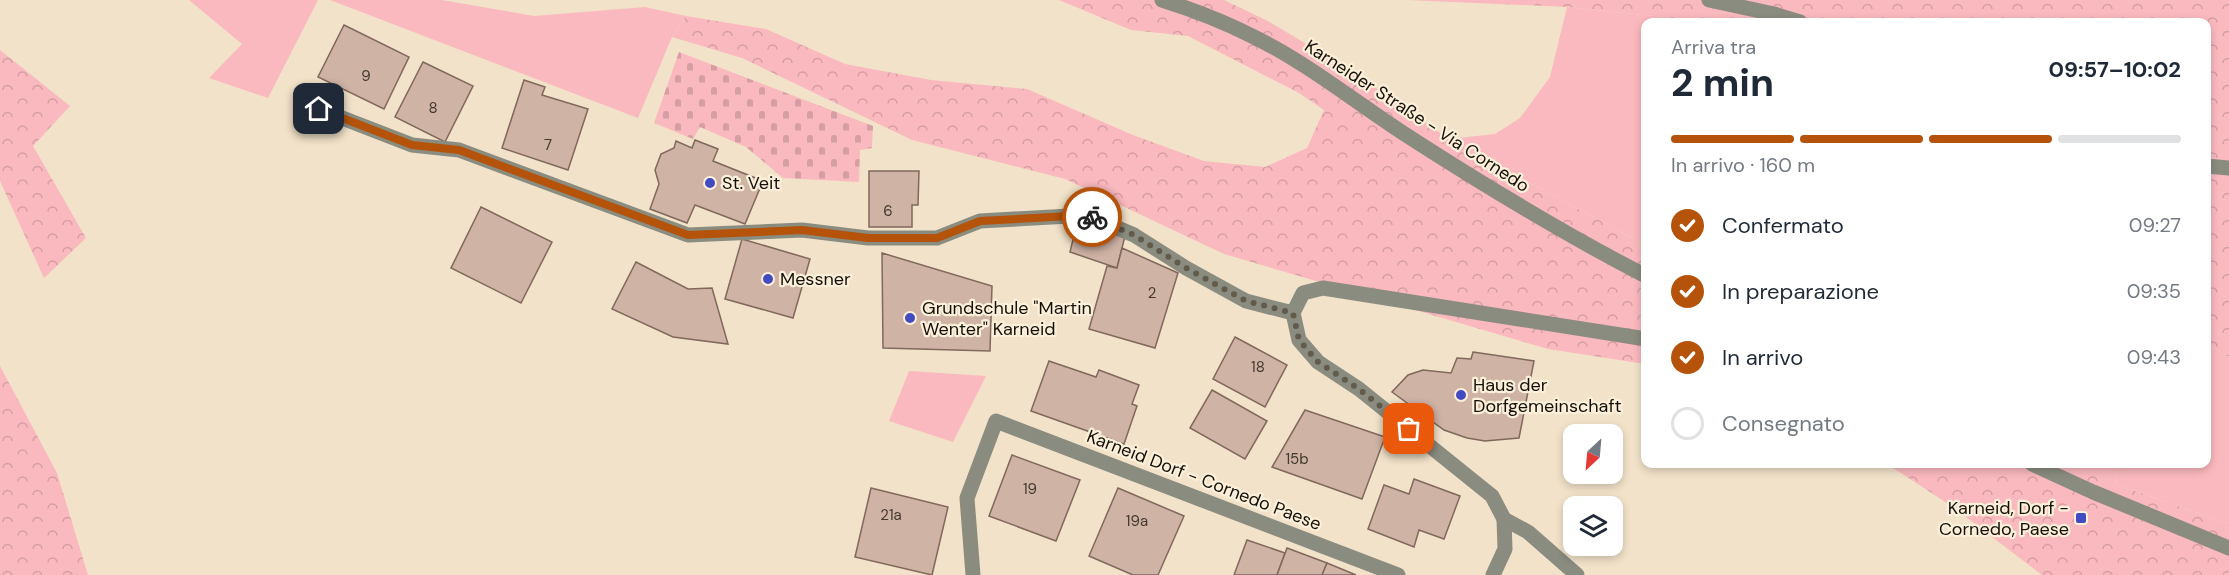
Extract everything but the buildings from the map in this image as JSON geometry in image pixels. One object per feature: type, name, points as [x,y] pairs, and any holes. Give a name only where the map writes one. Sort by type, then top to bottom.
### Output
[{"type":"street","name":"Karneider Straße - Via Cornedo","points":[[1162,0],[1196,11],[1256,37],[1476,178],[1641,273]]},
{"type":"street","points":[[1709,0],[1787,18]]},
{"type":"street","points":[[319,109],[412,145],[459,150],[688,235],[802,230],[868,238],[937,238],[980,221],[1088,215],[1134,235],[1186,268],[1246,301],[1293,313]]},
{"type":"street","points":[[2211,166],[2229,168]]},
{"type":"street","points":[[1493,575],[1505,549],[1504,519],[1492,496],[1359,389],[1318,362],[1299,340],[1293,313],[1303,293],[1323,288],[1641,338]]},
{"type":"street","name":"Karneid Dorf - Cornedo Paese","points":[[973,575],[967,498],[996,421],[1398,575]]},
{"type":"street","points":[[2041,468],[2229,548]]},
{"type":"street","points":[[1504,519],[1528,532],[1577,575]]},
{"type":"green space","points":[[189,0],[318,0],[268,98],[209,78],[242,44]]},
{"type":"green space","points":[[330,0],[442,0],[534,16],[645,7],[686,16],[672,37],[638,118]]},
{"type":"green space","points":[[1059,0],[1224,0],[1268,21],[1355,73],[1449,139],[1641,243],[1641,363],[1548,349],[1224,254],[1065,179],[912,140],[742,58],[672,37],[686,16],[766,29],[845,64],[931,80],[1027,89],[1133,135],[1204,161],[1265,167],[1307,148],[1324,110],[1299,93],[1188,36],[1131,30]]},
{"type":"green space","points":[[1408,0],[2229,0],[2229,357],[2211,346],[2211,18],[1663,18],[1567,7]]},
{"type":"green space","points":[[1567,7],[1663,17],[1641,18],[1641,243],[1449,139],[1495,134],[1520,118],[1550,77]]},
{"type":"green space","points":[[0,50],[70,106],[33,146],[86,238],[44,278],[0,181]]},
{"type":"green space","points":[[679,52],[873,126],[872,148],[860,150],[859,182],[783,178],[746,147],[700,127],[693,139],[654,123]]},
{"type":"green space","points":[[2211,346],[2229,357],[2229,524],[2115,484],[2117,468],[2211,468]]},
{"type":"green space","points":[[0,366],[57,473],[88,575],[0,575]]},
{"type":"green space","points":[[909,371],[986,376],[953,442],[889,421]]},
{"type":"green space","points":[[1893,468],[2117,468],[2115,484],[2229,524],[2229,575],[2042,575],[1953,507]]},
{"type":"way so far","points":[[1092,217],[1134,235],[1186,268],[1246,301],[1293,313],[1299,340],[1318,362],[1359,389],[1409,429]]},
{"type":"place","name":"St. Veit","points":[[710,183]]},
{"type":"place","name":"Messner","points":[[768,279]]},
{"type":"place","name":"Grundschule \"Martin Wenter\" Karneid","points":[[910,318]]},
{"type":"place","name":"Haus der Dorfgemeinschaft","points":[[1461,395]]},
{"type":"place","name":"Karneid, Dorf - Cornedo, Paese","points":[[2081,518]]},
{"type":"route","points":[[319,109],[412,145],[459,150],[688,235],[802,230],[868,238],[937,238],[980,221],[1088,215],[1092,217]]}]
